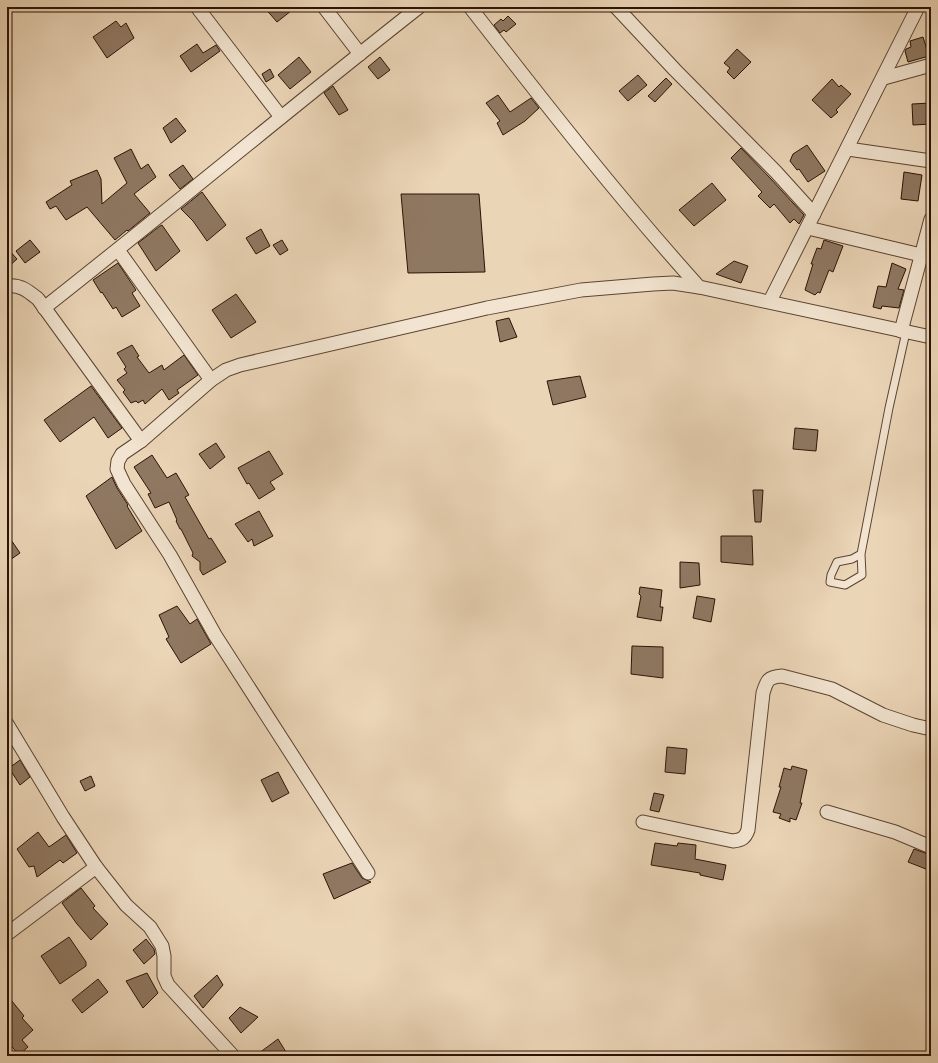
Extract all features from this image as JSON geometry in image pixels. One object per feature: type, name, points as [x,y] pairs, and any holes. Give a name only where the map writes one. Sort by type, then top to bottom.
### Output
[{"type":"street","points":[[197,7],[282,117]]},
{"type":"street","points":[[324,7],[360,54]]},
{"type":"street","points":[[44,308],[419,7]]},
{"type":"street","points":[[470,7],[561,123],[648,230],[699,287]]},
{"type":"street","points":[[616,7],[675,70],[776,172],[814,214]]},
{"type":"street","points":[[770,301],[884,78],[918,7]]},
{"type":"street","points":[[884,78],[931,65]]},
{"type":"street","points":[[848,149],[931,162]]},
{"type":"street","points":[[903,331],[931,219]]},
{"type":"street","points":[[808,228],[922,254]]},
{"type":"street","points":[[118,250],[211,380]]},
{"type":"street","points":[[368,873],[215,635],[170,555],[124,484],[117,470],[118,461],[122,454],[140,442],[211,380],[226,370],[240,365],[487,308],[581,290],[673,283],[770,301],[931,337]]},
{"type":"street","points":[[7,286],[14,285],[25,289],[38,299],[140,442]]},
{"type":"street","points":[[643,822],[733,841],[740,840],[745,837],[748,830],[762,693],[766,681],[773,676],[782,676],[832,689],[883,715],[931,729]]},
{"type":"street","points":[[7,724],[63,818],[96,867],[126,905],[150,927],[162,946],[164,956],[164,976],[168,985],[233,1056]]},
{"type":"street","points":[[827,812],[895,832],[931,847]]},
{"type":"street","points":[[7,934],[96,867]]},
{"type":"lane","points":[[861,554],[852,559],[838,562],[830,582],[845,585],[862,575],[861,554],[903,331]]},
{"type":"building","points":[[264,7],[296,7],[277,22]]},
{"type":"building","points":[[508,16],[516,24],[506,32],[504,30],[500,33],[494,25],[501,19],[503,21]]},
{"type":"building","points":[[116,21],[121,27],[126,23],[134,38],[107,58],[93,37]]},
{"type":"building","points":[[923,37],[929,56],[908,62],[905,51],[911,47],[910,41]]},
{"type":"building","points":[[197,44],[203,53],[216,45],[220,51],[191,72],[180,56]]},
{"type":"building","points":[[737,49],[751,62],[734,79],[727,72],[730,68],[724,63]]},
{"type":"building","points":[[299,57],[311,72],[290,89],[278,75]]},
{"type":"building","points":[[380,57],[390,70],[378,79],[368,67]]},
{"type":"building","points":[[270,69],[274,77],[266,82],[262,74]]},
{"type":"building","points":[[638,75],[647,85],[628,101],[619,91]]},
{"type":"building","points":[[666,78],[672,84],[655,102],[648,96]]},
{"type":"building","points":[[832,79],[839,87],[841,85],[851,94],[836,110],[838,112],[831,118],[812,100]]},
{"type":"building","points":[[333,86],[348,110],[339,115],[324,93]]},
{"type":"building","points":[[498,95],[510,112],[531,98],[539,108],[525,121],[503,135],[497,123],[500,121],[486,103]]},
{"type":"building","points":[[931,103],[931,124],[913,125],[912,104]]},
{"type":"building","points":[[176,118],[186,131],[171,143],[163,128]]},
{"type":"building","points":[[807,145],[825,171],[808,182],[799,169],[797,170],[790,161],[793,154]]},
{"type":"building","points":[[741,148],[804,215],[799,224],[794,219],[790,223],[774,204],[770,208],[758,196],[762,192],[731,158]]},
{"type":"building","points":[[131,149],[141,169],[148,164],[156,177],[134,194],[150,213],[128,231],[127,230],[115,240],[87,207],[66,220],[56,206],[50,209],[46,202],[72,185],[70,181],[97,170],[101,179],[102,204],[127,183],[114,158]]},
{"type":"building","points":[[183,165],[193,179],[180,189],[169,175]]},
{"type":"building","points":[[904,172],[922,175],[918,201],[901,199]]},
{"type":"building","points":[[712,183],[726,200],[694,226],[679,210]]},
{"type":"building","points":[[202,192],[226,225],[207,241],[193,221],[181,209]]},
{"type":"building","points":[[401,194],[479,194],[485,272],[408,273]]},
{"type":"building","points":[[162,225],[180,251],[156,271],[138,243]]},
{"type":"building","points":[[261,229],[270,246],[256,254],[246,238]]},
{"type":"building","points":[[30,240],[40,252],[25,263],[16,251]]},
{"type":"building","points":[[282,240],[288,250],[280,255],[273,245]]},
{"type":"building","points":[[824,240],[843,246],[833,272],[829,270],[820,293],[818,292],[815,295],[805,290],[813,264],[811,264],[817,248],[821,249]]},
{"type":"building","points":[[7,248],[17,259],[7,268]]},
{"type":"building","points":[[734,261],[748,266],[741,283],[716,274]]},
{"type":"building","points":[[118,263],[136,290],[132,293],[140,306],[122,317],[116,307],[113,309],[93,280]]},
{"type":"building","points":[[892,263],[906,269],[898,289],[904,290],[899,308],[882,306],[881,309],[873,307],[878,286],[886,287]]},
{"type":"building","points":[[236,294],[256,322],[231,338],[212,310]]},
{"type":"building","points":[[509,318],[517,337],[500,342],[496,321]]},
{"type":"building","points":[[132,345],[139,356],[137,357],[149,373],[162,365],[164,370],[184,355],[198,375],[177,390],[179,393],[169,400],[162,389],[145,404],[143,400],[138,403],[136,401],[131,403],[123,392],[125,390],[117,380],[127,373],[124,369],[126,367],[117,353]]},
{"type":"building","points":[[580,376],[586,397],[553,405],[547,381]]},
{"type":"building","points":[[91,386],[122,428],[108,438],[94,417],[60,442],[44,420]]},
{"type":"building","points":[[795,428],[818,430],[816,451],[793,449]]},
{"type":"building","points":[[216,443],[225,457],[210,469],[199,454]]},
{"type":"building","points":[[269,451],[283,474],[270,482],[275,489],[259,499],[249,483],[247,484],[238,468]]},
{"type":"building","points":[[152,455],[167,478],[176,473],[189,495],[185,497],[209,539],[211,538],[226,562],[203,575],[200,570],[200,562],[192,556],[193,553],[176,521],[177,520],[169,502],[155,508],[148,494],[151,493],[134,467]]},
{"type":"building","points":[[112,477],[142,531],[116,549],[86,496]]},
{"type":"building","points":[[753,490],[763,490],[761,522],[755,522]]},
{"type":"building","points":[[259,511],[273,536],[254,546],[252,539],[248,542],[235,524]]},
{"type":"building","points":[[7,534],[20,553],[7,562]]},
{"type":"building","points":[[721,536],[752,536],[753,565],[721,562]]},
{"type":"building","points":[[680,562],[699,563],[700,585],[680,588]]},
{"type":"building","points":[[640,587],[662,590],[660,607],[663,607],[661,621],[637,617],[641,596],[639,594]]},
{"type":"building","points":[[697,596],[715,599],[711,622],[693,618]]},
{"type":"building","points":[[177,606],[190,624],[197,619],[211,644],[181,663],[166,639],[169,637],[159,615]]},
{"type":"building","points":[[632,646],[663,647],[663,678],[631,674]]},
{"type":"building","points":[[667,747],[687,749],[685,774],[665,772]]},
{"type":"building","points":[[20,760],[30,777],[20,785],[9,768]]},
{"type":"building","points":[[792,766],[807,770],[800,803],[802,803],[796,820],[790,818],[790,822],[779,818],[781,814],[773,812],[781,787],[779,787],[784,768],[791,770]]},
{"type":"building","points":[[278,772],[289,793],[272,802],[261,780]]},
{"type":"building","points":[[91,776],[95,786],[85,791],[80,781]]},
{"type":"building","points":[[654,793],[664,795],[659,812],[650,810]]},
{"type":"building","points":[[38,832],[49,847],[66,835],[77,853],[63,863],[60,860],[37,877],[34,866],[29,867],[17,849]]},
{"type":"building","points":[[655,843],[677,846],[678,843],[696,845],[695,859],[726,865],[723,880],[700,875],[700,873],[651,865]]},
{"type":"building","points":[[914,849],[931,855],[931,871],[908,862]]},
{"type":"building","points":[[352,863],[362,878],[371,882],[334,899],[323,874]]},
{"type":"building","points":[[81,888],[95,906],[93,908],[108,924],[91,940],[62,903]]},
{"type":"building","points":[[69,937],[86,962],[86,966],[60,984],[41,956]]},
{"type":"building","points":[[146,939],[154,949],[155,954],[144,964],[133,950]]},
{"type":"building","points":[[147,973],[158,993],[143,1008],[126,981]]},
{"type":"building","points":[[217,975],[223,985],[203,1008],[194,996]]},
{"type":"building","points":[[98,979],[108,992],[82,1013],[72,1000]]},
{"type":"building","points":[[7,995],[24,1016],[22,1018],[33,1030],[22,1040],[28,1047],[19,1055],[7,1041]]},
{"type":"building","points":[[240,1007],[258,1017],[241,1033],[229,1018]]},
{"type":"building","points":[[278,1039],[286,1052],[282,1056],[255,1056]]}]
